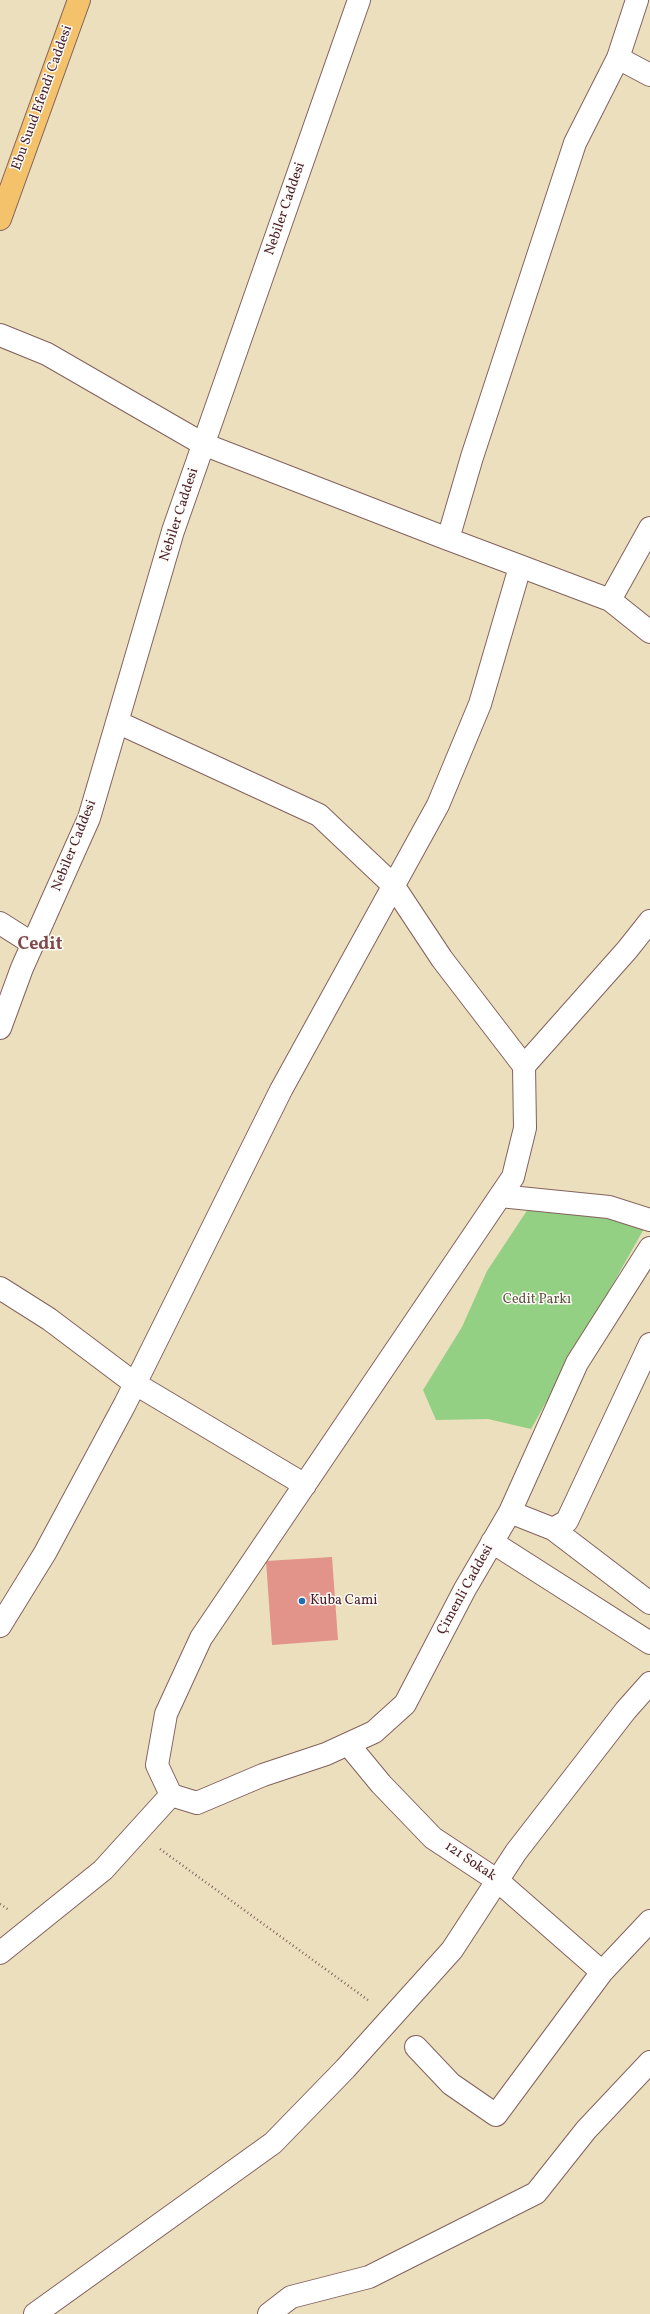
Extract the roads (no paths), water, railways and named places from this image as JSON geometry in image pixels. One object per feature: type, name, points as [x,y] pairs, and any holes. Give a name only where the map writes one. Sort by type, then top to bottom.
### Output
[{"type":"main road","name":"Ebu Suud Efendi Caddesi","points":[[0,219],[79,0]]},
{"type":"street","name":"Nebiler Caddesi","points":[[0,1028],[33,944],[89,818],[173,531],[359,0]]},
{"type":"street","points":[[448,539],[472,457],[575,143],[618,58],[637,0]]},
{"type":"street","points":[[618,58],[650,75]]},
{"type":"street","points":[[0,335],[47,354],[204,444],[520,567],[610,600],[650,632]]},
{"type":"street","points":[[610,600],[650,528]]},
{"type":"street","points":[[0,1626],[45,1553],[134,1383],[281,1090],[438,805],[480,704],[520,567]]},
{"type":"street","points":[[0,1953],[103,1870],[171,1795],[157,1765],[166,1714],[201,1638],[513,1177],[525,1128],[524,1066],[442,959],[393,885],[318,815],[117,722]]},
{"type":"street","points":[[524,1066],[627,950],[650,921]]},
{"type":"street","points":[[0,923],[33,944]]},
{"type":"street","points":[[500,1196],[609,1207],[650,1220]]},
{"type":"street","name":"Çimenli Caddesi","points":[[171,1795],[197,1803],[264,1775],[326,1754],[374,1732],[405,1704],[465,1589],[510,1512],[577,1363],[650,1248]]},
{"type":"street","points":[[0,1288],[49,1319],[134,1383],[305,1485]]},
{"type":"street","points":[[553,1529],[567,1521],[650,1344]]},
{"type":"street","points":[[510,1512],[553,1529],[650,1602]]},
{"type":"street","points":[[492,1542],[650,1643]]},
{"type":"street","points":[[35,2314],[273,2143],[345,2069],[452,1950],[516,1852],[621,1716],[650,1683]]},
{"type":"street","name":"121 Sokak","points":[[348,1744],[381,1784],[433,1838],[498,1881],[602,1972]]},
{"type":"street","points":[[416,2047],[451,2084],[496,2115],[602,1972],[650,1921]]},
{"type":"street","points":[[269,2314],[291,2297],[369,2277],[536,2193],[586,2130],[650,2062]]},
{"type":"place","name":"Kuba Cami","points":[[302,1601]]},
{"type":"district","name":"Cedit","points":[[40,946]]},
{"type":"park label","name":"Cedit Parkı","points":[[537,1300]]}]
